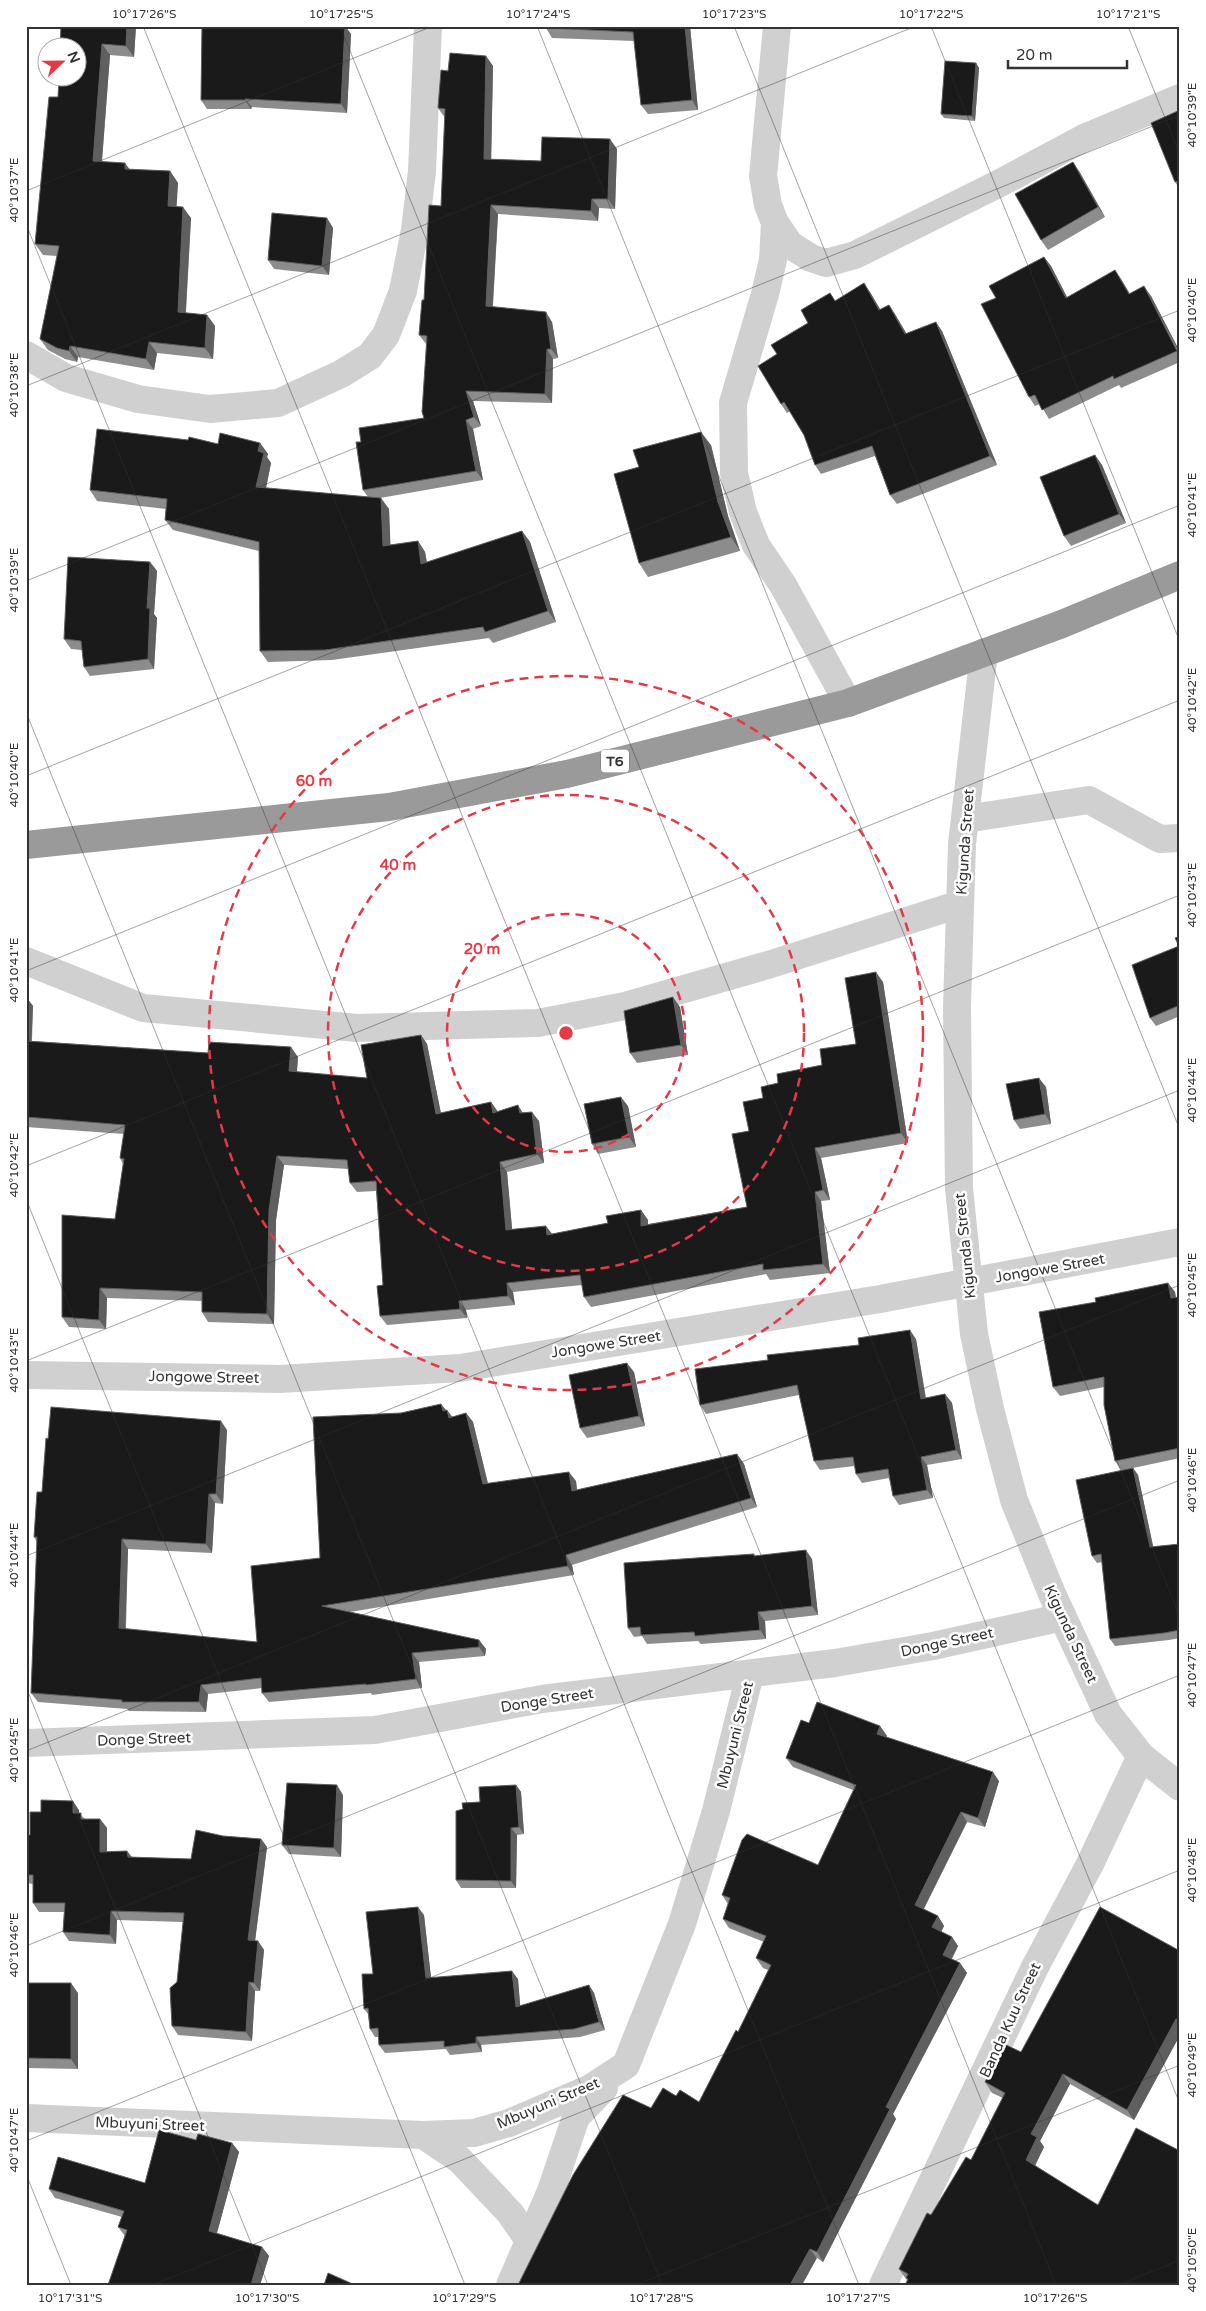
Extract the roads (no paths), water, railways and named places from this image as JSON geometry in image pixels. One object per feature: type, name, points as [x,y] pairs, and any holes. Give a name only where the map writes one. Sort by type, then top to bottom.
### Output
[{"type":"highway","name":"T6","points":[[26,845],[389,807],[567,774],[848,703],[1062,624],[1180,575]]},
{"type":"street","points":[[26,355],[66,378],[138,399],[210,409],[278,402],[341,374],[370,356],[386,335],[403,291],[415,230],[422,171],[428,26]]},
{"type":"street","points":[[776,26],[763,176],[768,205],[775,223],[790,245],[811,258],[826,263],[855,255],[1002,182],[1084,138],[1180,98]]},
{"type":"street","points":[[775,223],[773,260],[733,403],[734,473],[743,512],[756,545],[782,585],[848,703]]},
{"type":"street","name":"Kigunda Street","points":[[984,652],[965,819],[957,1007],[959,1188],[976,1343],[990,1409],[1014,1500],[1063,1617],[1108,1714],[1141,1756],[1180,1787]]},
{"type":"street","points":[[965,819],[1089,800],[1160,839],[1180,838]]},
{"type":"street","points":[[26,961],[143,1008],[357,1028],[538,1023],[625,1006],[768,965],[960,904]]},
{"type":"street","name":"Jongowe Street","points":[[26,1375],[280,1379],[460,1368],[969,1282],[1180,1242]]},
{"type":"street","name":"Donge Street","points":[[26,1743],[375,1730],[542,1700],[835,1663],[933,1646],[1063,1617]]},
{"type":"street","name":"Mbuyuni Street","points":[[26,2118],[423,2135],[474,2133],[509,2124],[589,2089],[626,2065],[682,1924],[716,1811],[750,1674]]},
{"type":"street","name":"Banda Kuu Street","points":[[883,2285],[1034,1966],[1090,1864],[1141,1756]]},
{"type":"street","points":[[510,2285],[551,2191],[576,2117],[626,2065]]},
{"type":"street","points":[[423,2135],[460,2160],[510,2213],[530,2242]]}]
